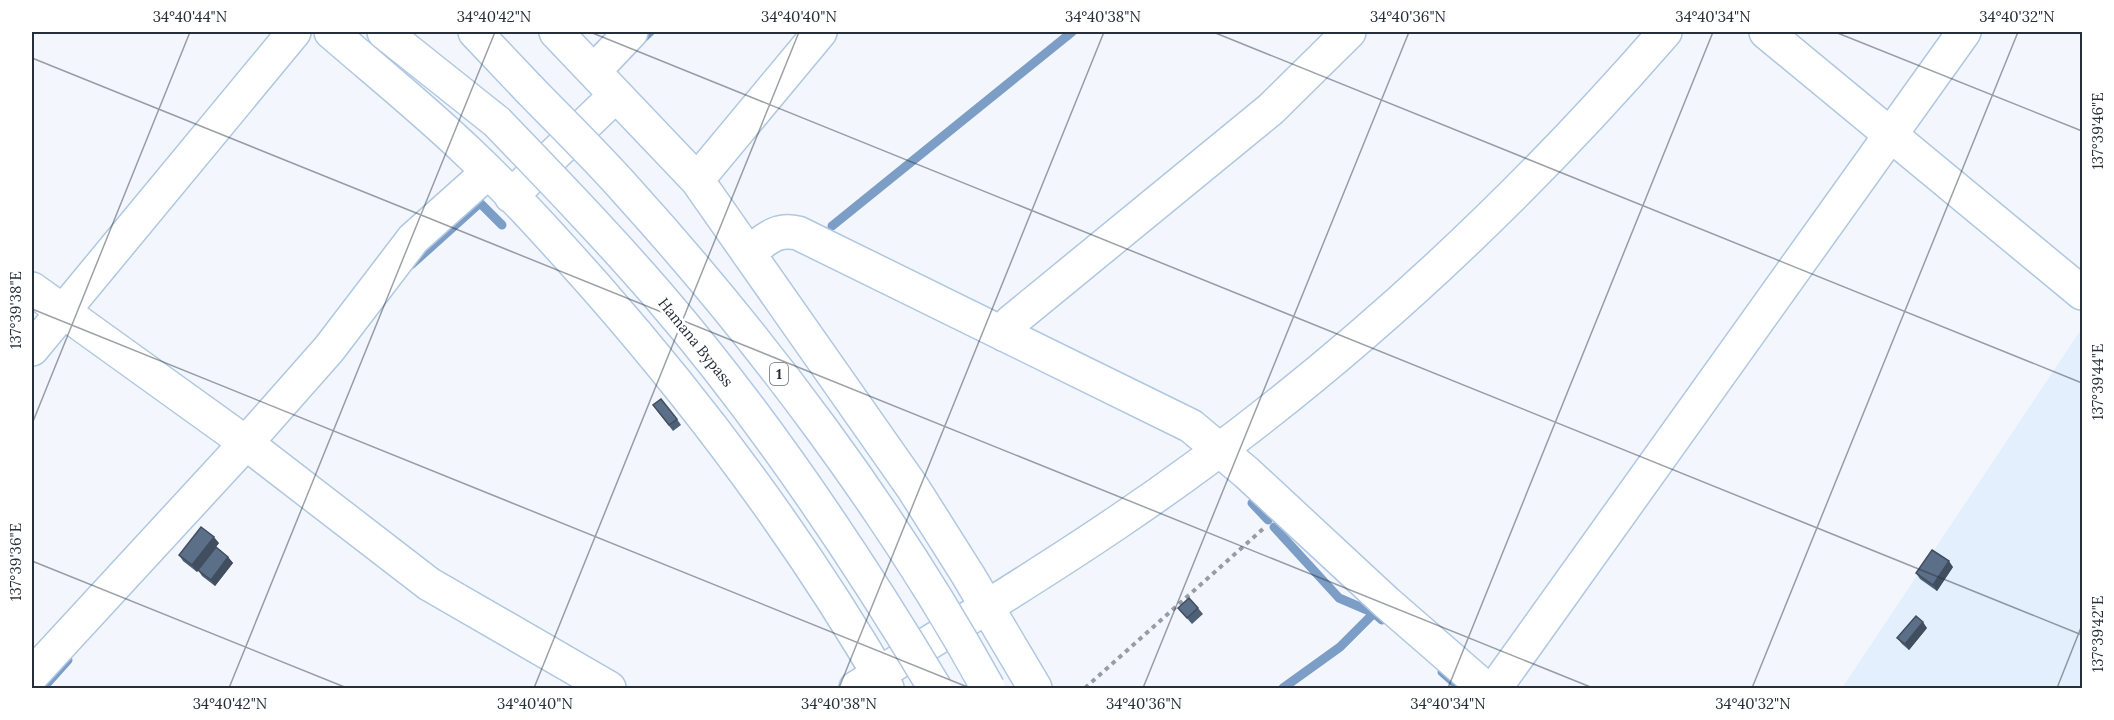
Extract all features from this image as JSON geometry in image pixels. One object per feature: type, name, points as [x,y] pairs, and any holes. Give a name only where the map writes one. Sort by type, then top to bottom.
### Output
[{"type":"main road","points":[[32,349],[294,32]]},
{"type":"main road","points":[[331,32],[454,138],[562,250],[620,315],[690,400],[806,560],[874,684],[987,606],[1118,522],[1218,449],[1364,332],[1471,235],[1581,124],[1665,32]]},
{"type":"main road","points":[[384,32],[497,122]]},
{"type":"main road","name":"Hamana Bypass","points":[[411,32],[593,222],[659,297],[722,375],[783,455],[840,537],[895,621],[935,688]]},
{"type":"main road","name":"1","points":[[475,32],[627,190],[694,267],[772,364],[820,427],[878,511],[934,597],[988,688]]},
{"type":"main road","points":[[488,32],[530,90]]},
{"type":"main road","points":[[556,32],[697,180],[913,488],[1035,688]]},
{"type":"main road","points":[[594,71],[631,32]]},
{"type":"main road","points":[[697,180],[820,32]]},
{"type":"main road","points":[[1005,335],[1011,322],[1270,109],[1349,32]]},
{"type":"main road","points":[[1766,32],[2082,293]]},
{"type":"main road","points":[[1495,688],[1964,32]]},
{"type":"main road","points":[[511,196],[616,95]]},
{"type":"main road","points":[[32,675],[246,443],[329,349],[413,239],[488,172]]},
{"type":"main road","points":[[748,253],[785,230],[798,233],[1191,426],[1485,688]]},
{"type":"main road","points":[[32,289],[246,443],[429,584],[609,688]]},
{"type":"path","points":[[1085,688],[1286,509]]},
{"type":"shaded area","points":[[2082,328],[2082,688],[1842,688]]},
{"type":"building","points":[[661,399],[677,419],[669,425],[653,405]]},
{"type":"building","points":[[201,527],[214,537],[192,565],[179,555]]},
{"type":"building","points":[[216,547],[228,557],[211,580],[198,570]]},
{"type":"building","points":[[1932,550],[1949,561],[1933,585],[1916,573]]},
{"type":"building","points":[[1189,598],[1198,608],[1187,618],[1178,608]]},
{"type":"building","points":[[1916,616],[1923,622],[1905,644],[1897,638]]},
{"type":"waterway","points":[[638,43],[650,32]]},
{"type":"waterway","points":[[832,226],[1072,32]]},
{"type":"waterway","points":[[411,265],[480,203],[502,225]]},
{"type":"waterway","points":[[1252,503],[1268,520]]},
{"type":"waterway","points":[[1274,527],[1339,598],[1374,613],[1382,620]]},
{"type":"waterway","points":[[1283,688],[1340,647],[1374,613]]},
{"type":"waterway","points":[[43,688],[68,660]]},
{"type":"waterway","points":[[1442,672],[1460,688]]}]
